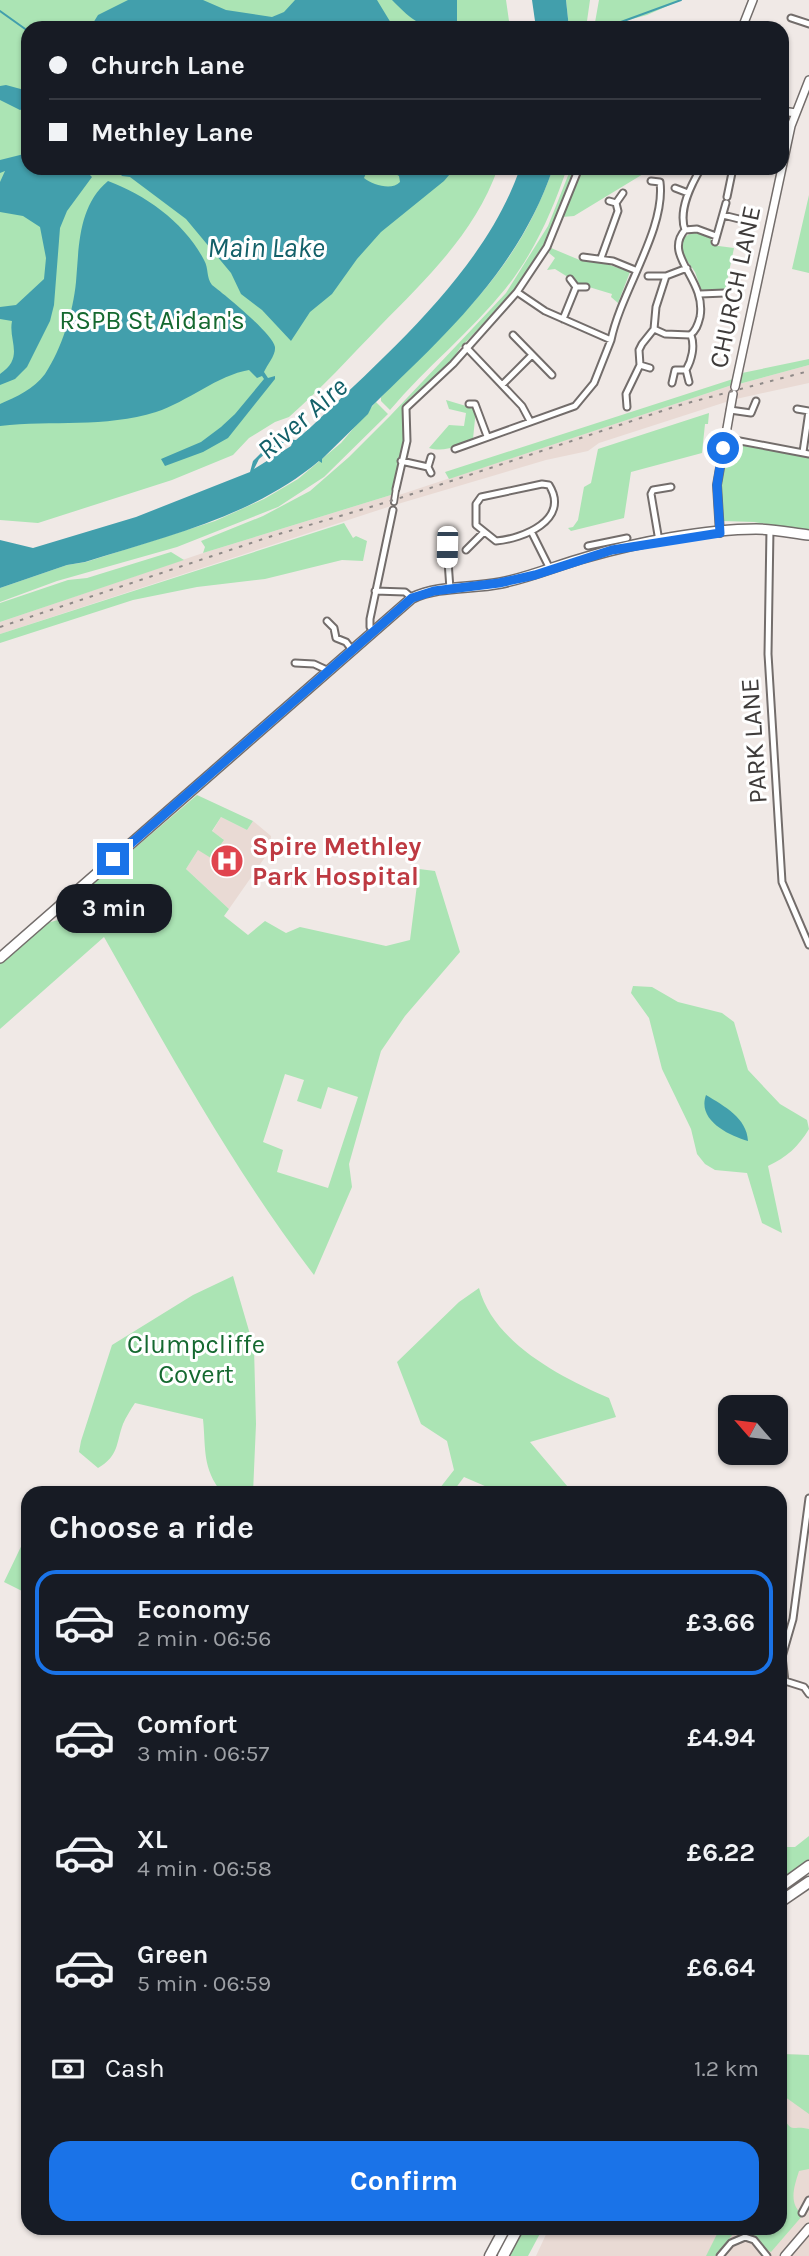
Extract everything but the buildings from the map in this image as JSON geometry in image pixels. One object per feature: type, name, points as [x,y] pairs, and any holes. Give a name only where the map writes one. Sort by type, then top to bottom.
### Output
[{"type":"highway","points":[[787,1882],[809,1866]]},
{"type":"highway","points":[[787,1897],[809,1882]]},
{"type":"highway","points":[[490,2256],[501,2235]]},
{"type":"highway","points":[[503,2256],[514,2235]]},
{"type":"main road","points":[[0,958],[412,598],[423,593],[499,583],[550,569],[611,546],[770,530],[809,535]]},
{"type":"main road","points":[[784,2255],[809,2228]]},
{"type":"street","points":[[747,21],[753,0]]},
{"type":"street","points":[[790,18],[809,24]]},
{"type":"street","name":"CHURCH LANE","points":[[789,144],[796,113],[809,79]]},
{"type":"street","points":[[789,112],[796,113]]},
{"type":"street","points":[[394,502],[407,441],[405,412],[408,404],[453,364],[517,292],[547,247],[576,175]]},
{"type":"street","points":[[685,230],[683,219],[688,193],[697,175]]},
{"type":"street","points":[[691,335],[698,326],[701,313],[699,294],[678,254],[679,237],[685,230],[697,229],[716,239],[731,175]]},
{"type":"street","name":"CHURCH LANE","points":[[720,533],[717,485],[724,438],[782,175]]},
{"type":"street","points":[[455,449],[568,409],[582,400],[594,383],[617,313],[659,206],[660,181],[651,181]]},
{"type":"street","points":[[675,188],[688,193]]},
{"type":"street","points":[[601,258],[618,211],[616,203],[623,193]]},
{"type":"street","points":[[608,201],[616,203]]},
{"type":"street","points":[[723,215],[739,219]]},
{"type":"street","points":[[583,257],[601,258],[635,270]]},
{"type":"street","points":[[648,275],[666,276],[687,268]]},
{"type":"street","points":[[627,407],[622,393],[640,365],[639,350],[654,329],[656,307],[666,276]]},
{"type":"street","points":[[570,279],[576,287]]},
{"type":"street","points":[[563,319],[576,287]]},
{"type":"street","points":[[576,287],[586,287]]},
{"type":"street","points":[[517,292],[533,305],[608,339]]},
{"type":"street","points":[[699,294],[724,293]]},
{"type":"street","points":[[654,329],[664,334],[691,335]]},
{"type":"street","points":[[513,335],[552,375]]},
{"type":"street","points":[[689,382],[686,370],[694,343],[691,335]]},
{"type":"street","points":[[466,347],[522,406],[530,421]]},
{"type":"street","points":[[502,385],[532,355]]},
{"type":"street","points":[[640,365],[650,368]]},
{"type":"street","points":[[672,383],[671,370],[686,370]]},
{"type":"street","points":[[730,410],[751,413],[756,401]]},
{"type":"street","points":[[468,404],[475,404],[487,436]]},
{"type":"street","points":[[724,438],[806,453],[809,411],[797,409]]},
{"type":"street","points":[[401,461],[429,470],[430,457]]},
{"type":"street","points":[[542,484],[549,485],[554,493],[551,512],[532,533],[496,541],[475,525],[476,503],[481,497],[542,484]]},
{"type":"street","points":[[659,541],[651,494],[653,490],[671,487]]},
{"type":"street","points":[[373,631],[369,627],[370,619],[393,510]]},
{"type":"street","name":"PARK LANE","points":[[770,530],[768,654],[782,883],[809,945]]},
{"type":"street","points":[[466,550],[483,533]]},
{"type":"street","points":[[532,533],[550,569]]},
{"type":"street","points":[[588,547],[611,546],[626,538]]},
{"type":"street","points":[[447,547],[450,589]]},
{"type":"street","points":[[375,591],[405,592],[412,598]]},
{"type":"street","points":[[327,621],[334,628],[335,638],[346,642],[352,650]]},
{"type":"street","points":[[295,663],[314,664],[329,671]]},
{"type":"street","points":[[787,1640],[793,1619],[809,1498]]},
{"type":"street","points":[[787,1682],[804,1686],[809,1694]]},
{"type":"street","points":[[802,2213],[809,2200]]},
{"type":"street","points":[[720,2256],[731,2242],[742,2237],[751,2238],[767,2256]]},
{"type":"street","points":[[758,2256],[760,2248]]},
{"type":"shaded area","points":[[809,365],[809,383],[736,399],[738,393],[728,396],[729,401],[599,443],[588,451],[546,460],[391,506],[0,634],[0,622],[203,553],[391,495],[399,495],[732,385],[730,389],[740,386],[739,384]]},
{"type":"shaded area","name":"Spire Methley Park Hospital","points":[[221,817],[247,830],[253,821],[271,836],[270,850],[229,909],[186,869],[198,850],[223,839],[212,832]]},
{"type":"shaded area","points":[[787,2054],[809,2055],[809,2256],[536,2256],[546,2235],[787,2235]]},
{"type":"green space","name":"RSPB St Aidan's","points":[[0,0],[506,0],[509,21],[21,21],[21,175],[495,175],[476,213],[448,253],[335,373],[289,417],[249,438],[233,455],[172,480],[38,523],[0,520]]},
{"type":"green space","points":[[566,0],[590,0],[587,21],[568,21]]},
{"type":"green space","points":[[599,0],[681,0],[647,15],[625,21],[595,21]]},
{"type":"green space","points":[[550,175],[565,175],[542,231],[516,275],[478,320],[390,410],[381,401],[381,397],[481,294],[521,238]]},
{"type":"green space","points":[[568,175],[572,175],[544,244],[511,295],[460,348],[451,362],[410,398],[403,408],[405,437],[391,495],[203,553],[205,547],[201,541],[263,516],[310,491],[349,457],[506,293],[548,226]]},
{"type":"green space","points":[[578,175],[641,175],[574,216],[562,217]]},
{"type":"green space","points":[[809,195],[809,273],[792,269]]},
{"type":"green space","points":[[693,232],[711,238],[711,245],[734,248],[725,291],[702,292],[695,272],[681,252],[683,238]]},
{"type":"green space","points":[[551,248],[582,261],[601,262],[630,272],[618,303],[611,297],[612,294],[579,284],[555,269],[547,270],[555,258],[549,253]]},
{"type":"green space","points":[[809,359],[809,365],[739,384],[742,373]]},
{"type":"green space","points":[[733,379],[732,385],[449,479],[445,472]]},
{"type":"green space","points":[[446,400],[476,409],[473,439],[446,449],[429,448],[449,425],[464,426],[466,413],[449,409]]},
{"type":"green space","points":[[376,402],[388,414],[324,477],[278,507],[177,547],[57,581],[0,602],[0,588],[215,521],[264,499],[298,479],[341,443]]},
{"type":"green space","points":[[709,413],[702,453],[631,472],[624,518],[571,531],[568,528],[573,527],[578,520],[584,487],[591,483],[598,449]]},
{"type":"green space","points":[[732,441],[809,456],[809,531],[754,522],[723,521],[720,487],[727,445]]},
{"type":"green space","points":[[344,523],[353,538],[356,536],[367,541],[363,561],[342,560],[265,579],[197,587],[133,600],[0,643],[0,634]]},
{"type":"green space","points":[[171,552],[184,560],[0,622],[0,603],[68,580],[87,578]]},
{"type":"green space","points":[[197,795],[253,821],[247,830],[221,817],[212,831],[224,840],[211,858],[198,850],[186,869],[229,909],[224,916],[248,935],[265,921],[286,933],[300,927],[386,946],[410,940],[419,869],[435,871],[460,952],[405,1016],[381,1051],[349,1164],[352,1187],[314,1275],[229,1152],[104,937],[0,1029],[0,963],[47,923],[69,917],[75,911],[73,901]],"holes":[[[285,1074],[304,1080],[297,1101],[321,1109],[328,1087],[358,1097],[328,1188],[277,1172],[283,1150],[263,1142]]]},
{"type":"green space","points":[[633,986],[652,987],[678,1002],[722,1013],[734,1022],[748,1070],[780,1104],[807,1120],[809,1129],[801,1141],[792,1151],[768,1166],[782,1233],[762,1223],[747,1173],[715,1170],[705,1164],[697,1154],[691,1129],[662,1069],[649,1018],[631,993]]},
{"type":"green space","name":"Clumpcliffe Covert","points":[[233,1276],[254,1348],[256,1424],[253,1486],[217,1486],[206,1458],[203,1419],[135,1403],[123,1424],[110,1459],[98,1468],[79,1452],[112,1345],[193,1295]]},
{"type":"green space","points":[[479,1288],[487,1308],[499,1325],[531,1356],[570,1380],[609,1398],[616,1417],[530,1442],[567,1486],[485,1486],[464,1477],[457,1486],[441,1486],[454,1470],[447,1441],[421,1424],[397,1362],[459,1302]]},
{"type":"green space","points":[[21,1547],[21,1590],[4,1582]]},
{"type":"green space","points":[[809,1836],[809,1861],[787,1877],[787,1847],[795,1847]]},
{"type":"green space","points":[[787,2054],[809,2055],[809,2114],[787,2098]]},
{"type":"green space","points":[[787,2123],[793,2128],[809,2129],[809,2169],[799,2171],[793,2195],[795,2206],[803,2215],[787,2234]]},
{"type":"green space","points":[[519,2235],[539,2235],[528,2256],[507,2256]]},
{"type":"green space","points":[[716,2235],[732,2235],[715,2256],[706,2256]]},
{"type":"green space","points":[[752,2235],[786,2235],[771,2252]]},
{"type":"water","points":[[128,0],[203,0],[226,10],[272,17],[284,12],[295,0],[377,0],[390,21],[94,21],[98,15]]},
{"type":"water","points":[[392,0],[457,0],[457,21],[412,19]]},
{"type":"water","points":[[532,0],[566,0],[568,21],[535,21]]},
{"type":"water","points":[[0,86],[21,89],[21,110],[0,100]]},
{"type":"water","points":[[21,155],[21,175],[92,177],[67,211],[60,228],[54,305],[50,321],[27,367],[15,379],[0,385],[0,374],[12,361],[14,349],[12,321],[0,319],[0,307],[16,305],[44,279],[46,258],[40,227],[23,216],[0,212],[0,182],[5,171],[0,173],[0,160]]},
{"type":"water","name":"Main Lake","points":[[365,175],[364,178],[372,183],[387,187],[400,182],[397,175],[449,175],[381,232],[332,294],[310,312],[291,341],[262,310],[241,294],[231,273],[186,219],[130,177],[122,176]]},
{"type":"water","points":[[517,175],[550,175],[521,238],[500,269],[453,326],[372,406],[368,414],[322,459],[322,463],[319,461],[266,497],[208,523],[0,588],[0,540],[33,548],[136,517],[250,472],[253,461],[264,450],[266,453],[254,469],[291,446],[292,443],[282,443],[273,448],[270,445],[285,439],[296,440],[402,339],[459,275],[484,241]]},
{"type":"water","points":[[108,181],[150,202],[175,222],[204,260],[212,285],[257,324],[275,347],[273,357],[264,372],[268,378],[275,376],[275,379],[228,438],[203,452],[165,466],[161,459],[201,442],[221,427],[264,379],[262,376],[257,378],[249,370],[237,373],[168,408],[137,417],[98,422],[0,426],[0,404],[36,384],[57,353],[72,305],[85,215],[98,191]]},
{"type":"water","points":[[706,1095],[739,1119],[747,1133],[748,1141],[732,1135],[710,1119],[704,1104]]},
{"type":"waterway","points":[[624,21],[681,0]]},
{"type":"waterway","points":[[0,11],[21,26]]},
{"type":"railway","points":[[0,627],[680,405],[809,371]]},
{"type":"place","name":"Spire Methley Park Hospital","points":[[227,861]]},
{"type":"route","points":[[113,859],[412,598],[423,593],[499,583],[535,575],[612,550],[720,533],[717,485],[723,448]]},
{"type":"water label","name":"River Aire","points":[[302,418]]}]
